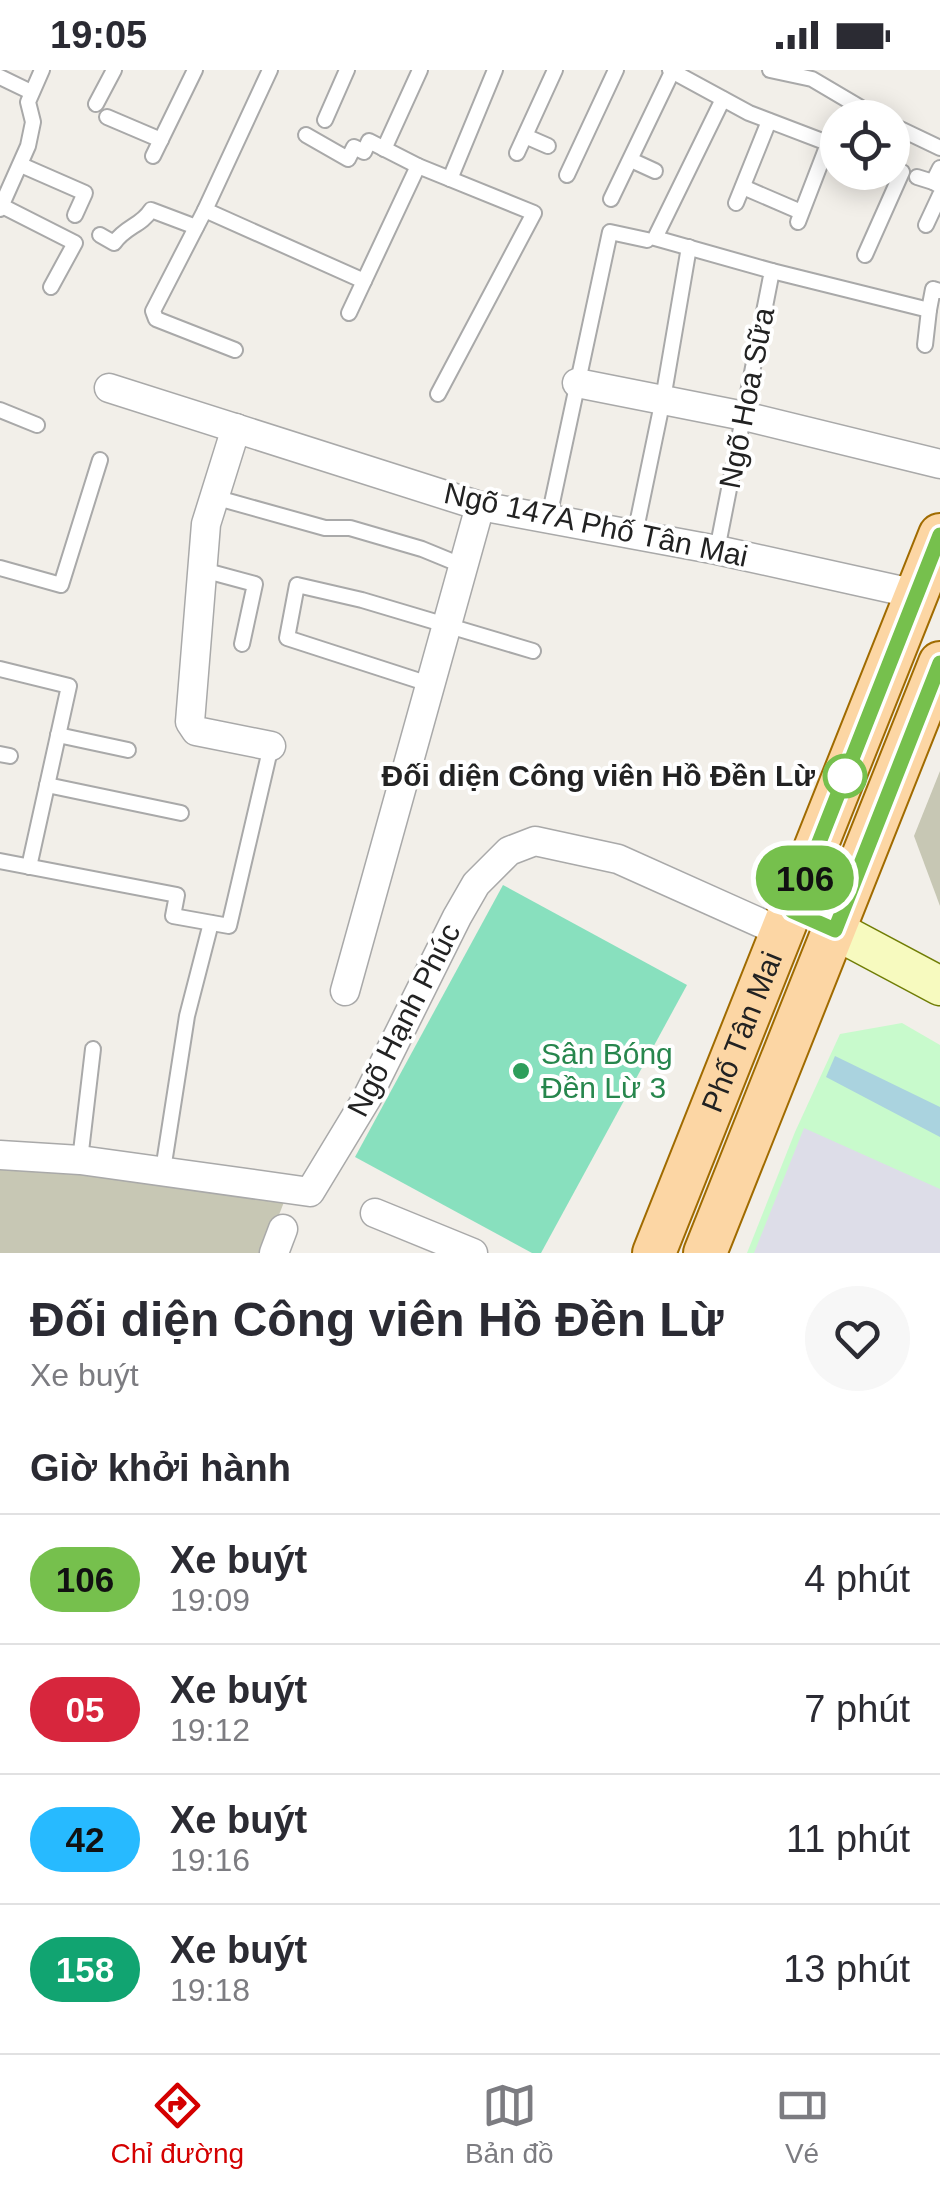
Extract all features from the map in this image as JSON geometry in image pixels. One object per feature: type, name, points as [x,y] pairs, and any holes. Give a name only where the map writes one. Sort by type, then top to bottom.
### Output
[{"type":"main road","name":"Phố Tân Mai","points":[[654,1253],[940,534]]},
{"type":"main road","name":"Phố Tân Mai","points":[[705,1253],[937,677]]},
{"type":"main road","points":[[792,911],[835,930]]},
{"type":"street","points":[[577,383],[744,416],[940,464]]},
{"type":"street","name":"Ngõ 147A Phố Tân Mai","points":[[109,388],[480,506],[717,550],[916,594]]},
{"type":"street","points":[[236,428],[206,524],[190,722],[196,731],[271,746]]},
{"type":"street","points":[[345,991],[480,506]]},
{"type":"street","name":"Ngõ Hạnh Phúc","points":[[0,1155],[80,1160],[310,1192],[367,1098],[476,884],[509,850],[535,840],[618,859],[772,928],[792,911]]},
{"type":"street","points":[[835,930],[940,986]]},
{"type":"street","points":[[375,1213],[425,1244],[473,1253]]},
{"type":"lane","points":[[42,70],[28,102],[33,122],[21,165],[1,208],[75,243],[52,287]]},
{"type":"lane","points":[[96,104],[114,70]]},
{"type":"lane","points":[[153,156],[194,70]]},
{"type":"lane","points":[[235,350],[153,316],[270,70]]},
{"type":"lane","points":[[324,120],[347,70]]},
{"type":"lane","points":[[384,149],[420,70]]},
{"type":"lane","points":[[450,179],[494,70]]},
{"type":"lane","points":[[517,153],[555,70]]},
{"type":"lane","points":[[566,176],[616,70]]},
{"type":"lane","points":[[611,199],[672,70],[723,99],[820,141]]},
{"type":"lane","points":[[770,70],[814,74],[851,100]]},
{"type":"lane","points":[[0,77],[31,92]]},
{"type":"lane","points":[[634,534],[664,399],[689,247],[656,238],[723,99]]},
{"type":"lane","points":[[107,117],[161,140]]},
{"type":"lane","points":[[736,203],[769,121]]},
{"type":"lane","points":[[910,132],[938,142]]},
{"type":"lane","points":[[306,135],[348,159],[354,147],[364,152],[369,141],[418,166],[534,213],[438,394]]},
{"type":"lane","points":[[525,136],[548,146]]},
{"type":"lane","points":[[631,160],[654,171]]},
{"type":"lane","points":[[21,165],[85,193],[74,215]]},
{"type":"lane","points":[[349,314],[418,166]]},
{"type":"lane","points":[[742,187],[799,217],[820,173]]},
{"type":"lane","points":[[917,177],[938,183],[926,226]]},
{"type":"lane","points":[[866,255],[894,190]]},
{"type":"lane","points":[[100,234],[114,243],[124,228],[145,220],[151,210],[196,227]]},
{"type":"lane","points":[[205,210],[364,281]]},
{"type":"lane","points":[[550,517],[610,232],[647,240]]},
{"type":"lane","name":"Ngõ Hoa Sữa","points":[[689,247],[772,271],[717,550]]},
{"type":"lane","points":[[772,271],[928,310]]},
{"type":"lane","points":[[925,345],[933,288],[940,291]]},
{"type":"lane","points":[[0,410],[37,425]]},
{"type":"lane","points":[[0,568],[61,586],[100,460]]},
{"type":"lane","points":[[214,497],[326,528],[350,528],[422,549],[461,566]]},
{"type":"lane","points":[[203,570],[255,584],[242,644]]},
{"type":"lane","points":[[428,684],[286,638],[297,585],[534,651]]},
{"type":"lane","points":[[0,669],[69,686],[29,867]]},
{"type":"lane","points":[[58,735],[128,750]]},
{"type":"lane","points":[[0,861],[176,896],[173,916],[229,926],[271,746]]},
{"type":"lane","points":[[47,785],[181,813]]},
{"type":"lane","points":[[163,1170],[187,1016],[211,923]]},
{"type":"lane","points":[[80,1160],[93,1050]]},
{"type":"shaded area","points":[[940,771],[940,906],[914,836]]},
{"type":"shaded area","points":[[804,1128],[940,1189],[940,1253],[754,1253]]},
{"type":"shaded area","points":[[0,1166],[286,1197],[264,1253],[0,1253]]},
{"type":"green space","name":"Sân Bóng Đền Lừ 3","points":[[503,885],[687,985],[541,1253],[532,1253],[355,1157]]},
{"type":"green space","points":[[902,1023],[940,1045],[940,1253],[747,1253],[795,1132],[840,1034]]},
{"type":"water","points":[[835,1056],[940,1107],[940,1137],[826,1077]]},
{"type":"bus line","name":"106","points":[[940,535],[792,911],[835,930],[940,663]]},
{"type":"place","name":"Đối diện Công viên Hồ Đền Lừ","points":[[845,776]]},
{"type":"place","name":"Sân Bóng Đền Lừ 3","points":[[521,1071]]}]
